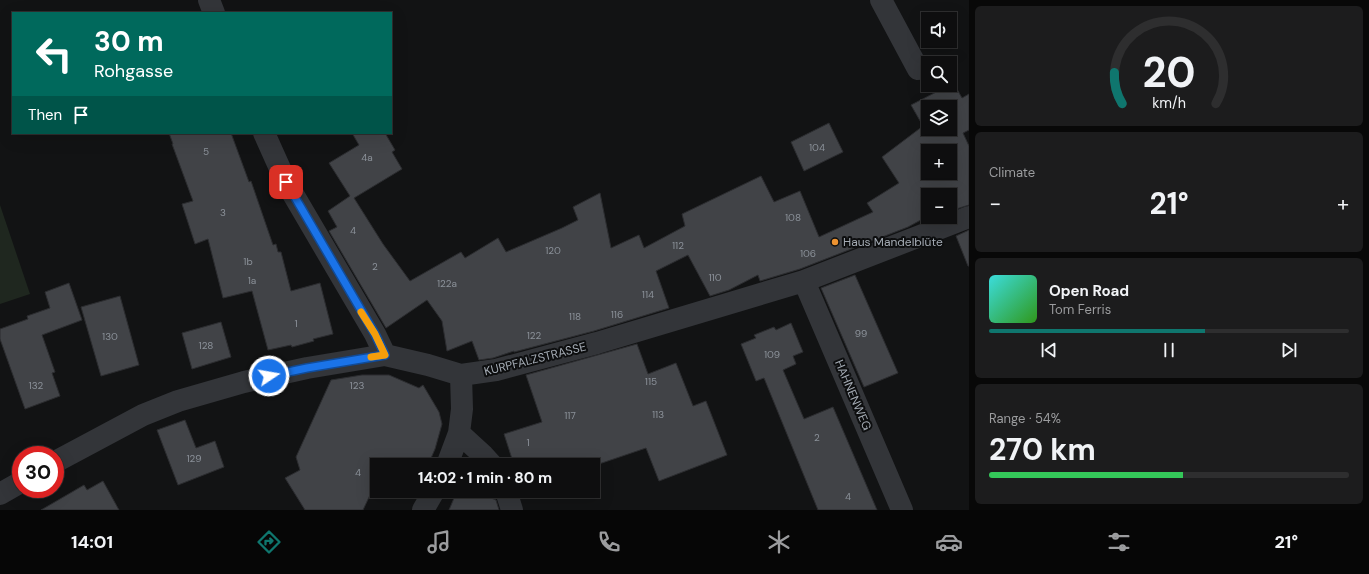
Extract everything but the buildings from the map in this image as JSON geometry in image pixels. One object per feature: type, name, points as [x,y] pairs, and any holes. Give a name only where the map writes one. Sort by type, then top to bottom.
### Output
[{"type":"street","points":[[209,0],[214,12]]},
{"type":"street","points":[[881,0],[918,69]]},
{"type":"street","points":[[264,134],[286,182],[375,334],[385,355]]},
{"type":"street","name":"KURPFALZSTRASSE","points":[[64,457],[142,415],[178,401],[244,382],[307,368],[385,355],[428,365],[461,375],[496,370],[528,362],[658,326],[804,281],[969,217]]},
{"type":"street","name":"HAHNENWEG","points":[[804,281],[902,510]]},
{"type":"street","points":[[450,458],[459,433],[462,409],[461,375]]},
{"type":"street","points":[[459,433],[486,458]]},
{"type":"street","points":[[0,494],[12,487]]},
{"type":"street","points":[[423,510],[430,498]]},
{"type":"street","points":[[508,498],[512,510]]},
{"type":"shaded area","points":[[0,205],[30,294],[0,304]]},
{"type":"slow traffic","points":[[361,312],[375,334],[385,355],[371,357]]},
{"type":"place","name":"Haus Mandelblüte","points":[[835,242]]},
{"type":"route","points":[[269,376],[385,355],[375,334],[286,182]]}]
